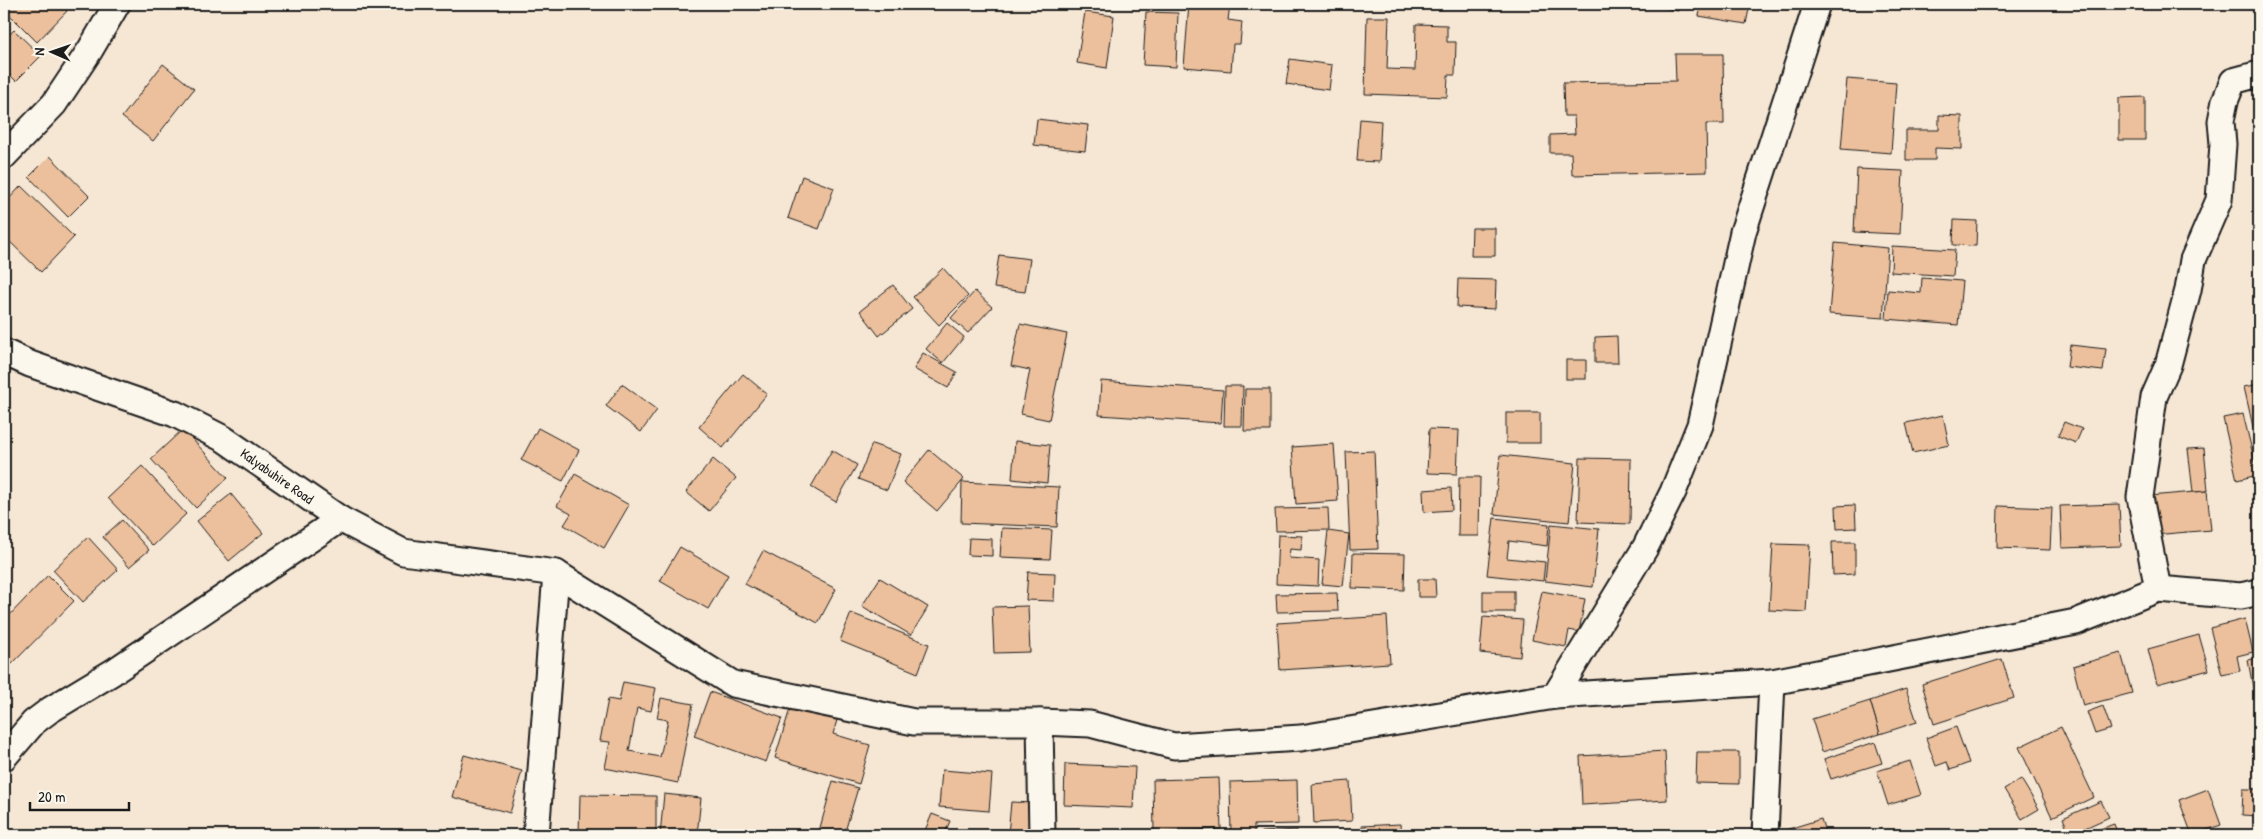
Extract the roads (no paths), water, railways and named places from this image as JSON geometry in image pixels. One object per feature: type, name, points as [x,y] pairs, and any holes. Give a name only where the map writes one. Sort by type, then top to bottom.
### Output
[{"type":"street","points":[[4,156],[54,104],[90,50],[117,4]]},
{"type":"street","points":[[1555,696],[1645,548],[1673,492],[1700,425],[1744,232],[1818,4]]},
{"type":"street","points":[[2158,589],[2140,497],[2154,397],[2168,365],[2188,290],[2193,260],[2219,200],[2223,144],[2222,121],[2225,101],[2233,81],[2259,74]]},
{"type":"street","name":"Kalyabuhire Road","points":[[4,352],[30,364],[175,414],[224,439],[340,519],[402,552],[556,573]]},
{"type":"street","points":[[4,757],[34,722],[50,710],[113,672],[340,519]]},
{"type":"street","points":[[536,835],[556,573],[733,684],[914,722],[1090,724],[1174,746],[1301,738],[1555,696],[1772,682],[2076,622],[2158,589],[2241,596],[2259,592]]},
{"type":"street","points":[[1765,835],[1772,682]]},
{"type":"street","points":[[1040,722],[1042,835]]}]
